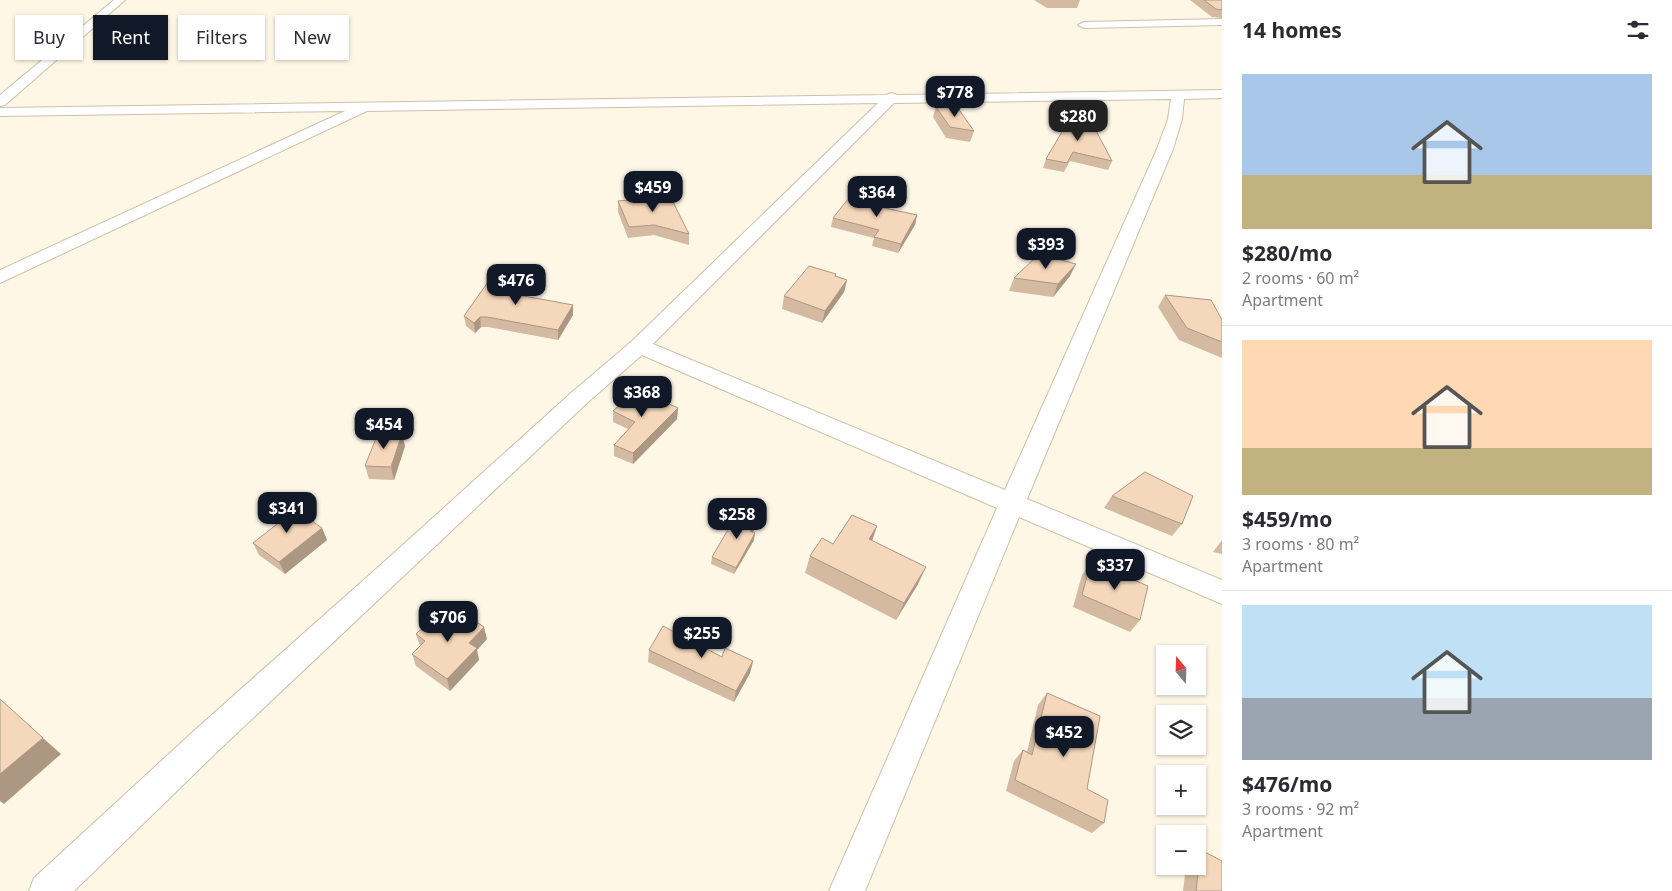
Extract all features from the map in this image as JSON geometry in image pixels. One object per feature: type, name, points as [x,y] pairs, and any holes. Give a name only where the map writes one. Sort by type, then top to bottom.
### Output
[{"type":"street","points":[[0,102],[120,0]]},
{"type":"street","points":[[1084,25],[1222,22]]},
{"type":"street","points":[[0,112],[892,97],[1222,94]]},
{"type":"street","points":[[847,891],[1165,149],[1175,119],[1178,95]]},
{"type":"street","points":[[47,891],[214,734],[572,404],[639,346],[892,97]]},
{"type":"street","points":[[0,278],[368,106]]},
{"type":"street","points":[[639,346],[1222,592]]},
{"type":"building","points":[[1204,0],[1222,0],[1222,10],[1216,9]]},
{"type":"building","points":[[936,107],[957,107],[974,131],[950,127]]},
{"type":"building","points":[[1070,118],[1092,123],[1112,161],[1073,152],[1067,163],[1046,159]]},
{"type":"building","points":[[852,194],[879,202],[876,206],[917,215],[901,244],[874,237],[879,230],[833,218]]},
{"type":"building","points":[[670,196],[689,234],[654,225],[629,227],[618,201]]},
{"type":"building","points":[[1039,254],[1076,264],[1058,284],[1014,278]]},
{"type":"building","points":[[809,266],[836,274],[835,276],[847,280],[825,311],[784,296]]},
{"type":"building","points":[[495,272],[515,277],[502,292],[573,305],[558,330],[487,317],[480,317],[474,323],[464,316]]},
{"type":"building","points":[[1165,295],[1211,300],[1222,320],[1222,342],[1187,328]]},
{"type":"building","points":[[637,389],[678,408],[633,453],[614,445],[635,422],[613,411]]},
{"type":"building","points":[[378,433],[402,434],[391,467],[365,466]]},
{"type":"building","points":[[1145,472],[1193,496],[1182,524],[1112,496]]},
{"type":"building","points":[[289,505],[322,528],[279,562],[253,543],[281,521],[274,517]]},
{"type":"building","points":[[743,510],[760,519],[750,531],[755,533],[736,568],[712,557],[726,533]]},
{"type":"building","points":[[852,515],[877,526],[869,539],[926,567],[904,603],[810,556],[822,538],[833,544]]},
{"type":"building","points":[[1091,562],[1148,586],[1140,620],[1082,595]]},
{"type":"building","points":[[457,609],[484,627],[469,643],[477,648],[447,679],[412,654],[425,641],[416,634],[433,618],[443,624]]},
{"type":"building","points":[[663,626],[722,657],[725,648],[753,661],[736,691],[649,650]]},
{"type":"building","points":[[1047,693],[1100,716],[1087,789],[1108,800],[1104,823],[1015,780],[1023,750],[1032,755]]},
{"type":"building","points":[[0,699],[43,738],[0,774]]},
{"type":"building","points":[[1206,853],[1222,861],[1222,891],[1196,891],[1198,875],[1206,875]]}]
